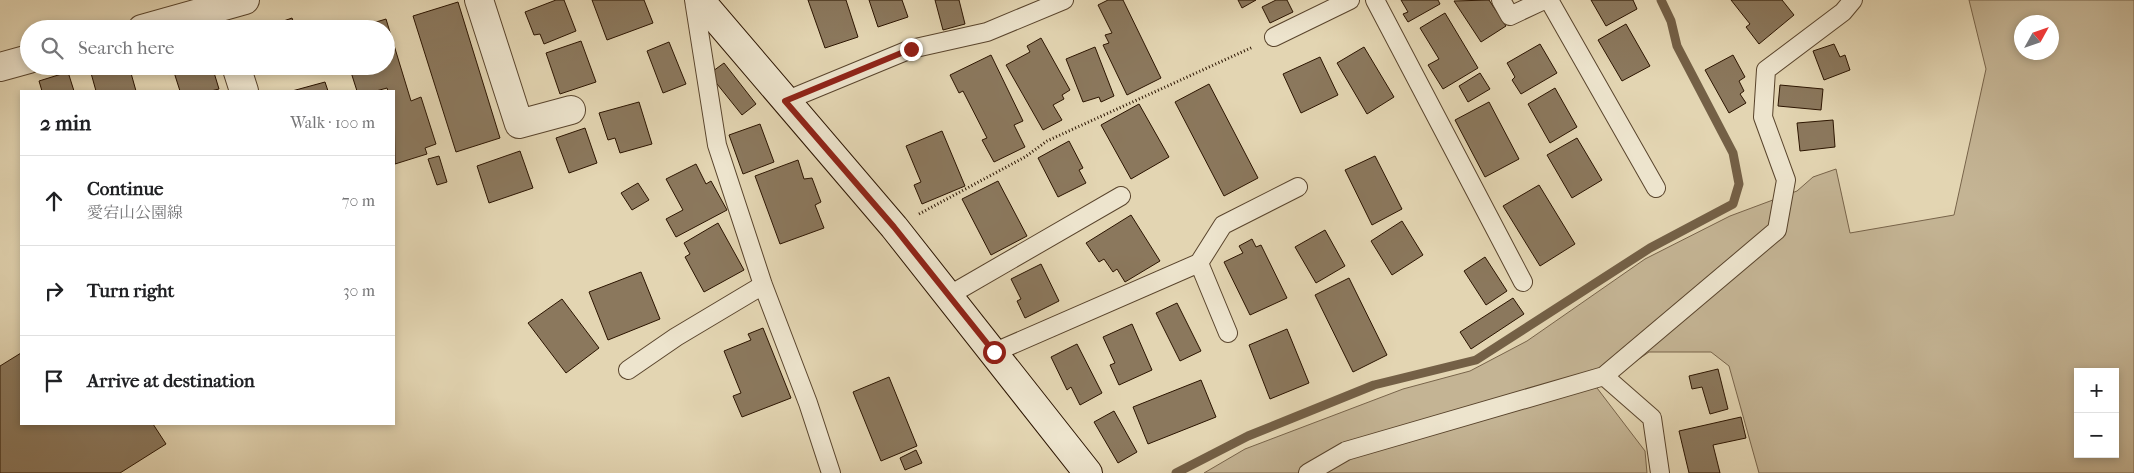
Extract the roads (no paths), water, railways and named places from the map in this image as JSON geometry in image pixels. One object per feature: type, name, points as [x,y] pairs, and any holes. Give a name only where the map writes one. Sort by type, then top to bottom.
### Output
[{"type":"main road","points":[[207,20],[222,18],[245,0]]},
{"type":"main road","points":[[479,0],[520,124],[571,110]]},
{"type":"main road","points":[[700,0],[894,227],[1088,473]]},
{"type":"main road","points":[[0,67],[20,61]]},
{"type":"main road","points":[[239,75],[244,90]]},
{"type":"lane","points":[[694,0],[717,145],[763,286],[831,473]]},
{"type":"lane","points":[[785,101],[911,49],[986,32],[1064,0]]},
{"type":"lane","points":[[1274,38],[1350,0]]},
{"type":"lane","points":[[1376,0],[1523,282]]},
{"type":"lane","points":[[1500,0],[1510,16],[1544,0]]},
{"type":"lane","points":[[1549,0],[1656,188]]},
{"type":"lane","points":[[1308,473],[1346,451],[1604,376],[1777,230],[1786,180],[1763,117],[1766,70],[1843,12],[1852,0]]},
{"type":"lane","points":[[994,352],[1199,263],[1223,225],[1298,187]]},
{"type":"lane","points":[[948,296],[1121,196]]},
{"type":"lane","points":[[1199,263],[1228,333]]},
{"type":"lane","points":[[628,370],[676,337],[763,286]]},
{"type":"lane","points":[[1604,376],[1652,418],[1660,473]]},
{"type":"waterway","points":[[1176,473],[1248,436],[1374,385],[1476,360],[1650,248],[1733,204],[1739,184],[1733,153],[1677,46],[1671,21],[1661,0]]}]
